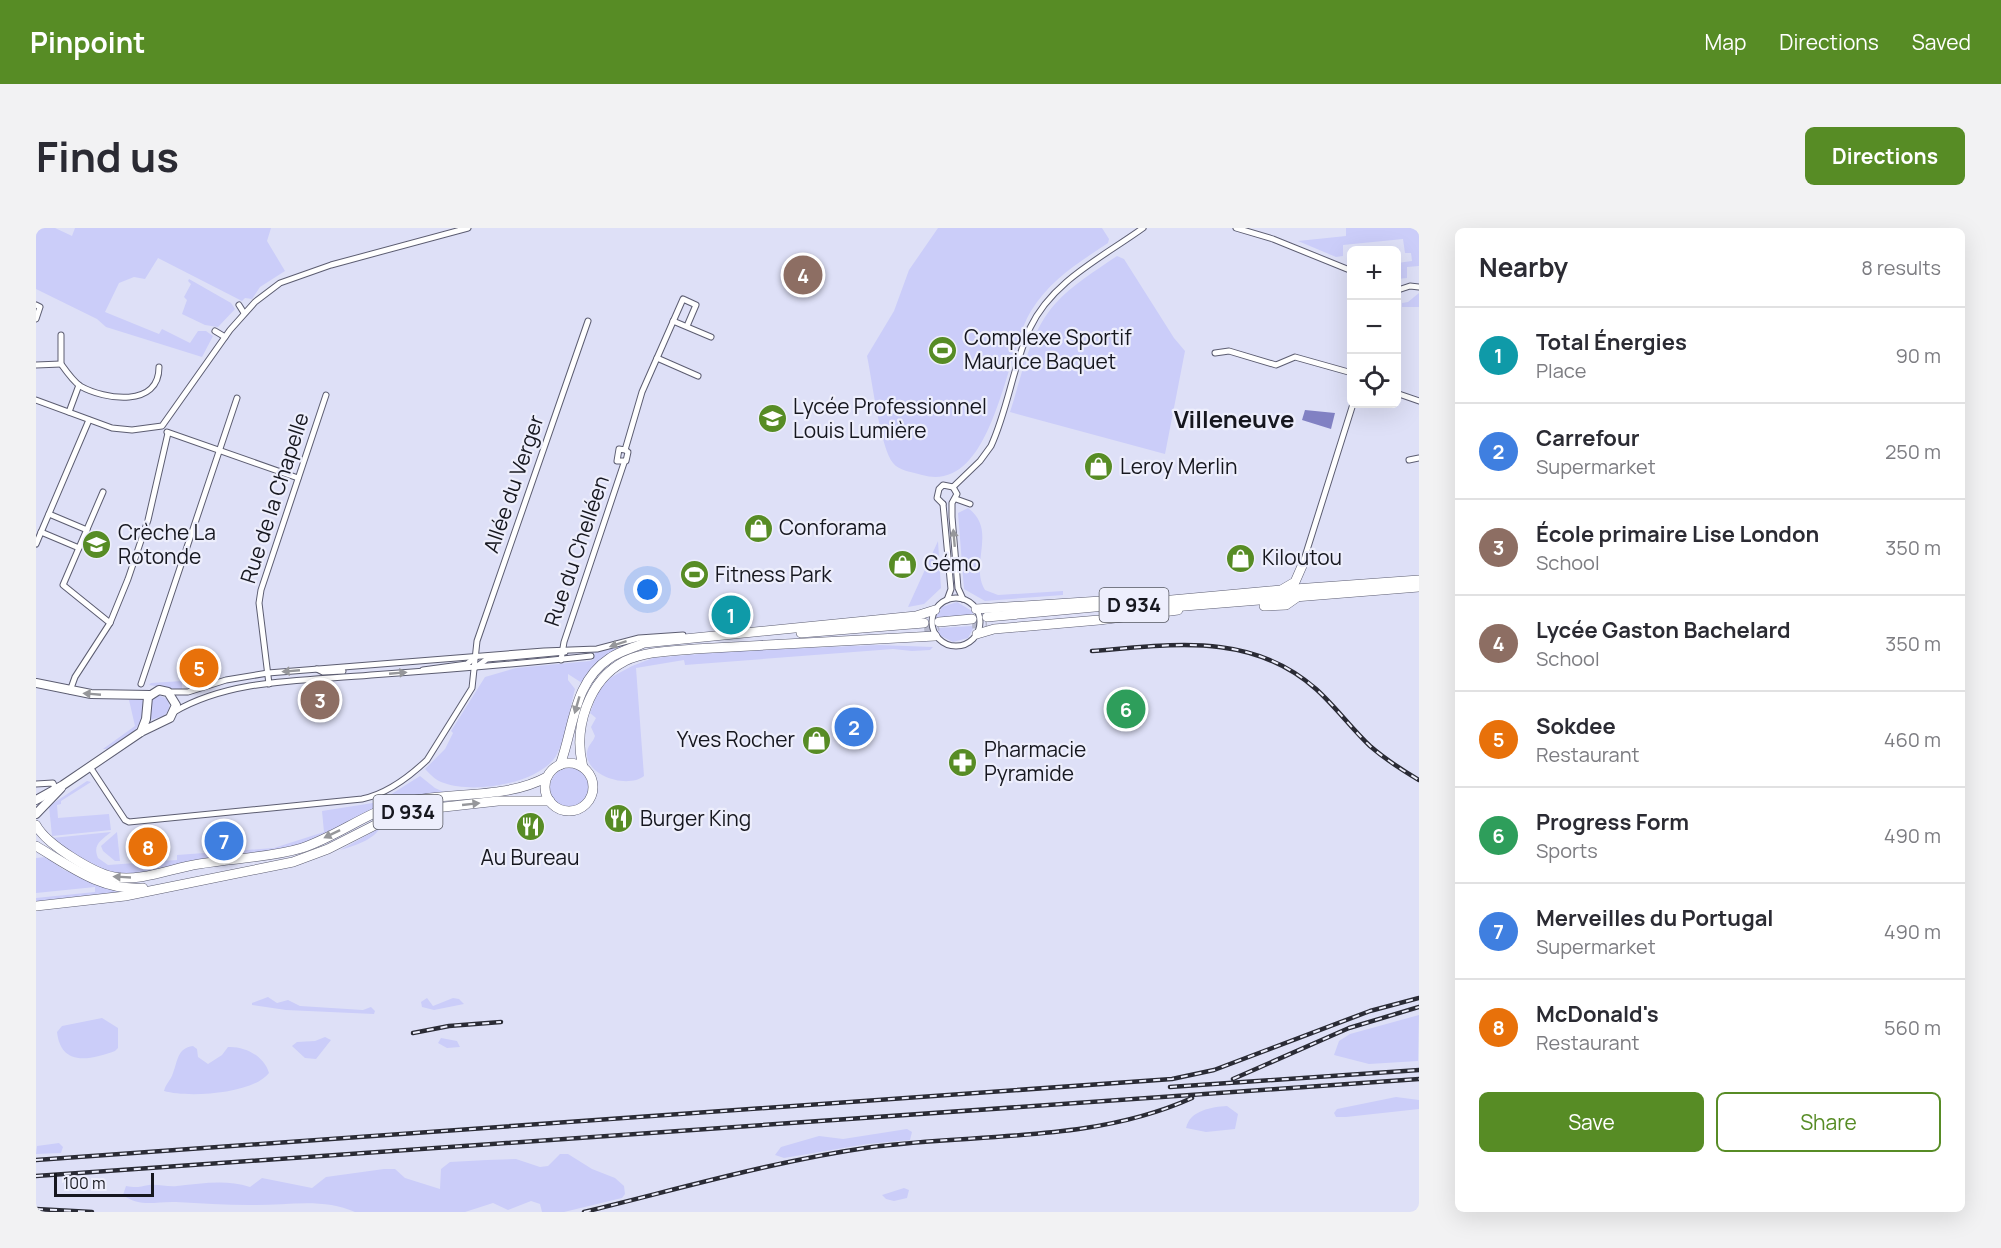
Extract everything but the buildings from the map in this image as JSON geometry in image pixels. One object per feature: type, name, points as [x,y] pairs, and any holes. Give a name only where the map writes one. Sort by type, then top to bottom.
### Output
[{"type":"main road","points":[[1302,566],[1306,580],[1323,586]]},
{"type":"main road","points":[[976,609],[1281,590],[1295,582],[1302,566]]},
{"type":"main road","points":[[977,634],[994,629],[1099,620],[1211,605],[1292,603],[1298,593],[1302,566]]},
{"type":"main road","name":"D 934","points":[[1298,593],[1323,586],[1419,580]]},
{"type":"main road","name":"D 934","points":[[1211,605],[987,620],[1281,590],[1298,593],[1419,588]]},
{"type":"main road","points":[[629,650],[664,644],[924,625],[644,655],[625,662],[610,672],[594,691],[583,716],[579,748],[583,767],[590,776],[593,787],[592,795],[585,806],[578,810],[566,811],[550,801],[545,790],[547,777],[560,765],[580,694],[602,664],[629,650],[644,643],[916,616],[934,610]]},
{"type":"main road","points":[[694,649],[938,628],[972,621]]},
{"type":"main road","points":[[560,765],[574,764],[583,767]]},
{"type":"main road","name":"D 934","points":[[36,825],[47,838],[94,870],[114,877],[129,878],[198,864],[284,852],[304,847],[385,808],[406,802],[525,787],[547,777]]},
{"type":"main road","name":"D 934","points":[[36,906],[125,896],[277,866],[317,854],[387,819],[417,810],[498,801],[550,801]]},
{"type":"main road","name":"D 934","points":[[36,846],[94,880],[130,888],[147,888],[211,874],[277,866]]},
{"type":"street","points":[[36,400],[89,420],[124,430],[162,426],[225,337],[244,313],[268,291],[294,277],[468,228]]},
{"type":"street","points":[[953,487],[980,461],[991,446],[1027,335],[1043,307],[1076,275],[1143,228]]},
{"type":"street","points":[[1236,228],[1249,230],[1347,269]]},
{"type":"street","points":[[1401,288],[1419,287]]},
{"type":"street","name":"Rue du Chelléen","points":[[563,653],[628,454],[625,450],[642,392],[683,299],[696,305],[687,326]]},
{"type":"street","points":[[36,305],[40,307],[36,319]]},
{"type":"street","points":[[239,305],[244,313]]},
{"type":"street","name":"Allée du Verger","points":[[90,766],[125,820],[129,822],[374,797],[392,787],[427,760],[472,688],[477,641],[588,321]]},
{"type":"street","points":[[674,321],[711,337]]},
{"type":"street","points":[[215,332],[225,337]]},
{"type":"street","points":[[62,335],[61,364],[79,385],[106,395],[130,398],[148,394],[159,380],[159,367]]},
{"type":"street","points":[[1215,353],[1229,351],[1276,365],[1296,357],[1347,372]]},
{"type":"street","points":[[657,358],[698,376]]},
{"type":"street","points":[[36,365],[61,364]]},
{"type":"street","points":[[69,412],[79,385]]},
{"type":"street","name":"Rue de la Chapelle","points":[[269,684],[260,597],[326,395]]},
{"type":"street","points":[[1401,395],[1419,401]]},
{"type":"street","points":[[128,696],[141,684],[237,398]]},
{"type":"street","points":[[1302,566],[1352,408]]},
{"type":"street","points":[[36,543],[89,420]]},
{"type":"street","points":[[162,426],[168,433],[298,478]]},
{"type":"street","points":[[70,691],[75,677],[110,623],[129,579],[148,520],[168,433]]},
{"type":"street","points":[[1409,460],[1419,458]]},
{"type":"street","points":[[947,485],[953,487],[956,491],[954,501],[958,588],[963,599],[976,609],[980,621],[977,634],[966,644],[955,646],[944,643],[938,628],[931,623],[934,610],[947,600],[951,589],[943,504],[937,498],[939,489],[947,485]]},
{"type":"street","points":[[103,492],[63,585],[110,623]]},
{"type":"street","points":[[943,504],[954,501],[970,504]]},
{"type":"street","points":[[48,514],[87,530]]},
{"type":"street","points":[[41,531],[79,548]]},
{"type":"street","points":[[947,600],[963,599]]},
{"type":"street","points":[[36,683],[70,691],[128,696],[188,692],[226,680],[268,673],[316,669],[323,672],[385,667],[397,663],[563,653],[604,649],[656,636],[697,637]]},
{"type":"street","points":[[36,800],[141,732],[166,720],[174,712],[222,692],[269,684],[475,668],[563,653],[591,656]]},
{"type":"street","points":[[419,672],[428,667],[467,664],[475,657]]},
{"type":"street","points":[[141,684],[152,693]]},
{"type":"street","points":[[168,692],[175,701],[174,712]]},
{"type":"street","points":[[141,732],[146,719],[146,700],[152,693]]},
{"type":"street","points":[[36,784],[56,786]]},
{"type":"street","points":[[36,813],[56,786]]},
{"type":"shaded area","points":[[36,228],[55,228],[72,236],[75,228],[271,228],[267,241],[285,271],[260,287],[252,299],[245,298],[242,301],[158,258],[145,279],[134,277],[119,283],[105,312],[159,334],[162,329],[190,343],[198,331],[206,331],[213,336],[202,357],[106,327],[97,319],[36,289]]},
{"type":"shaded area","name":"Complexe Sportif Maurice Baquet","points":[[938,228],[1102,228],[1109,239],[1108,243],[1056,281],[1031,311],[1022,331],[994,416],[981,443],[966,464],[946,475],[922,475],[902,470],[893,463],[888,455],[880,428],[867,356],[894,311],[909,270]]},
{"type":"shaded area","points":[[1346,228],[1411,228],[1419,232],[1419,266],[1407,267],[1407,278],[1401,279],[1401,262],[1412,261],[1411,253],[1405,253],[1403,239],[1343,245],[1343,256],[1336,257],[1298,241],[1346,236]]},
{"type":"shaded area","points":[[1117,256],[1124,259],[1174,338],[1185,351],[1165,454],[1010,412],[1032,341],[1046,315],[1084,278]]},
{"type":"shaded area","points":[[189,279],[231,303],[235,309],[218,327],[205,325],[182,314],[187,300],[184,297],[191,284]]},
{"type":"shaded area","points":[[1419,293],[1419,307],[1402,307],[1402,303],[1408,302]]},
{"type":"shaded area","points":[[1305,410],[1335,413],[1331,429],[1302,420]]},
{"type":"shaded area","points":[[968,508],[977,517],[981,526],[980,569],[985,590],[998,595],[1063,591],[1063,595],[985,601],[964,589],[958,513]]},
{"type":"shaded area","points":[[938,541],[941,588],[924,604],[908,607]]},
{"type":"shaded area","points":[[957,602],[972,611],[975,625],[968,638],[953,642],[939,635],[935,619],[942,607]],"holes":[[[972,616],[972,626],[939,628],[939,619]]]},
{"type":"shaded area","points":[[655,638],[633,645],[582,683],[568,674],[568,680],[575,689],[562,742],[556,756],[535,774],[505,784],[472,787],[441,782],[425,769],[445,749],[453,733],[451,731],[485,677],[516,668],[590,661],[594,659],[595,652]]},
{"type":"shaded area","points":[[879,645],[933,647],[930,650],[893,649],[685,665],[684,660],[636,668],[644,776],[629,781],[611,779],[595,770],[590,764],[587,753],[595,736],[591,727],[596,718],[590,713],[597,694],[608,679],[632,666],[653,658],[733,651]]},
{"type":"shaded area","points":[[182,681],[182,690],[149,685],[151,683]]},
{"type":"shaded area","points":[[158,695],[168,699],[170,709],[164,716],[150,720],[151,700]]},
{"type":"shaded area","points":[[145,699],[142,718],[135,730],[109,749],[103,749],[135,726],[129,700]]},
{"type":"shaded area","points":[[570,768],[584,774],[590,788],[584,802],[570,808],[556,802],[550,788],[556,774]]},
{"type":"shaded area","points":[[420,776],[435,788],[446,793],[420,796],[294,848],[122,876],[93,868],[52,838],[111,832],[96,849],[98,858],[108,865],[177,860],[177,855],[274,848],[324,832],[322,811],[379,802]]},
{"type":"shaded area","points":[[87,781],[91,782],[57,805],[58,818],[109,814],[111,830],[52,836],[49,806]]},
{"type":"shaded area","points":[[380,828],[368,839],[340,850]]},
{"type":"shaded area","points":[[117,832],[120,861],[115,861],[103,851],[101,846]]},
{"type":"shaded area","points":[[46,857],[64,870],[129,892],[36,904],[36,898],[95,892],[95,887],[36,893],[36,858]]},
{"type":"shaded area","points":[[268,997],[277,1003],[288,1000],[300,1006],[363,1010],[371,1007],[375,1011],[374,1014],[286,1010],[252,1005]]},
{"type":"shaded area","points":[[427,998],[433,1006],[453,998],[459,999],[464,1004],[434,1010],[422,1007],[421,1002]]},
{"type":"shaded area","points":[[1419,1015],[1418,1061],[1369,1064],[1334,1055],[1339,1041],[1350,1034]]},
{"type":"shaded area","points":[[102,1018],[118,1028],[118,1048],[115,1051],[96,1057],[78,1058],[64,1051],[57,1032],[62,1026]]},
{"type":"shaded area","points":[[325,1037],[331,1040],[316,1059],[305,1058],[292,1046],[297,1042],[315,1041]]},
{"type":"shaded area","points":[[441,1038],[457,1041],[460,1047],[447,1048],[438,1043]]},
{"type":"shaded area","points":[[193,1046],[197,1049],[198,1057],[208,1064],[222,1055],[228,1047],[247,1050],[263,1062],[269,1073],[249,1086],[235,1090],[204,1094],[164,1091],[181,1052]]},
{"type":"shaded area","points":[[1396,1097],[1419,1100],[1419,1109],[1346,1117],[1336,1117],[1334,1113],[1337,1109]]},
{"type":"shaded area","points":[[1227,1106],[1238,1114],[1235,1129],[1206,1132],[1186,1128],[1188,1122],[1197,1113]]},
{"type":"shaded area","points":[[907,1129],[912,1132],[910,1140],[867,1144],[784,1158],[775,1155],[781,1147],[819,1136],[843,1139]]},
{"type":"shaded area","points":[[59,1143],[63,1147],[61,1153],[36,1154],[37,1146]]},
{"type":"shaded area","points":[[560,1154],[568,1154],[592,1169],[615,1178],[624,1186],[625,1194],[622,1198],[564,1212],[542,1212],[540,1204],[531,1201],[508,1210],[493,1203],[465,1212],[355,1212],[342,1207],[317,1203],[250,1205],[142,1203],[123,1195],[126,1186],[222,1183],[250,1187],[262,1178],[312,1188],[326,1177],[384,1169],[395,1169],[405,1178],[440,1189],[441,1169],[450,1162],[516,1159],[540,1167],[548,1166]]},
{"type":"shaded area","points":[[904,1188],[909,1190],[907,1198],[894,1201],[882,1195]]},
{"type":"tunnel","points":[[972,624],[987,623]]},
{"type":"tunnel","points":[[924,628],[939,626]]},
{"type":"railway","points":[[1092,651],[1151,646],[1209,646],[1237,650],[1264,658],[1291,670],[1316,689],[1370,746],[1419,780]]},
{"type":"railway","points":[[36,1160],[1172,1079],[1214,1070],[1370,1011],[1419,998]]},
{"type":"railway","points":[[1233,1079],[1349,1028],[1419,1007]]},
{"type":"railway","points":[[413,1033],[449,1026],[501,1022]]},
{"type":"railway","points":[[1170,1087],[1419,1070]]},
{"type":"railway","points":[[36,1176],[1419,1079]]},
{"type":"railway","points":[[584,1212],[763,1168],[835,1153],[912,1143],[1075,1130],[1115,1123],[1192,1098]]},
{"type":"railway","points":[[36,1209],[92,1212]]},
{"type":"place","name":"Lycée Gaston Bachelard","points":[[803,275]]},
{"type":"place","name":"Complexe Sportif Maurice Baquet","points":[[943,350]]},
{"type":"place","name":"Lycée Professionnel Louis Lumière","points":[[772,419]]},
{"type":"place","name":"Leroy Merlin","points":[[1099,467]]},
{"type":"place","name":"Conforama","points":[[758,528]]},
{"type":"place","name":"Crèche La Rotonde","points":[[97,545]]},
{"type":"place","name":"Kiloutou","points":[[1241,558]]},
{"type":"place","name":"Gémo","points":[[903,564]]},
{"type":"place","name":"Fitness Park","points":[[694,575]]},
{"type":"place","name":"Total Énergies","points":[[731,615]]},
{"type":"place","name":"Sokdee","points":[[199,668]]},
{"type":"place","name":"École primaire Lise London","points":[[320,700]]},
{"type":"place","name":"Progress Form","points":[[1126,709]]},
{"type":"place","name":"Carrefour","points":[[854,727]]},
{"type":"place","name":"Yves Rocher","points":[[816,740]]},
{"type":"place","name":"Pharmacie Pyramide","points":[[963,762]]},
{"type":"place","name":"Burger King","points":[[619,819]]},
{"type":"place","name":"Au Bureau","points":[[530,827]]},
{"type":"place","name":"Merveilles du Portugal","points":[[224,841]]},
{"type":"place","name":"McDonald's","points":[[148,847]]},
{"type":"district","name":"Villeneuve","points":[[1234,420]]}]
